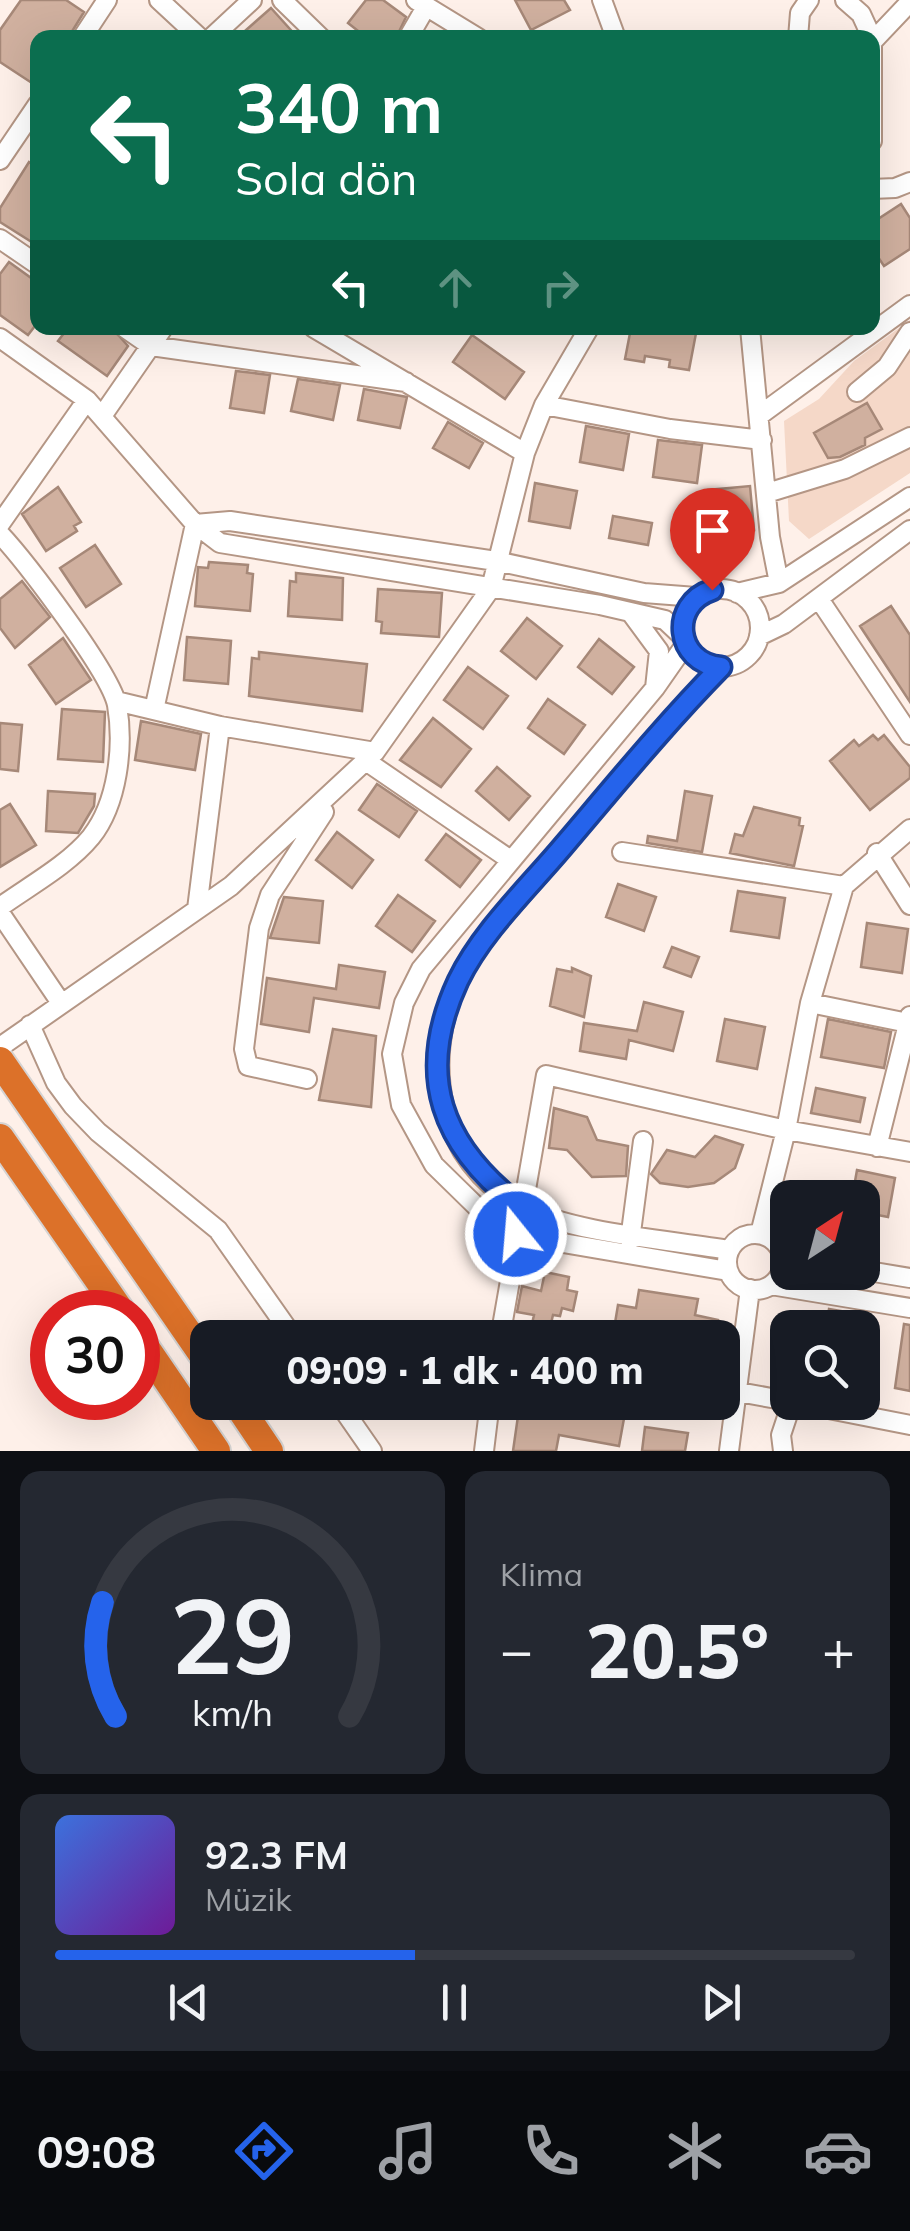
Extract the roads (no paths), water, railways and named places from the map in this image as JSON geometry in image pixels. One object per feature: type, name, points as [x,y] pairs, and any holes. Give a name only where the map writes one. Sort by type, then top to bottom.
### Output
[{"type":"highway","points":[[0,1061],[190,1336]]},
{"type":"highway","points":[[0,1138],[105,1290]]},
{"type":"highway","points":[[160,1369],[216,1451]]},
{"type":"highway","points":[[248,1420],[269,1451]]},
{"type":"street","points":[[87,30],[107,0]]},
{"type":"street","points":[[158,0],[191,30]]},
{"type":"street","points":[[220,30],[252,0]]},
{"type":"street","points":[[282,0],[313,30]]},
{"type":"street","points":[[602,0],[613,30]]},
{"type":"street","points":[[799,30],[800,13],[809,0]]},
{"type":"street","points":[[845,0],[861,14],[868,30]]},
{"type":"street","points":[[880,31],[910,2]]},
{"type":"street","points":[[411,30],[421,4],[465,30]]},
{"type":"street","points":[[0,160],[30,116]]},
{"type":"street","points":[[880,189],[910,182]]},
{"type":"street","points":[[0,239],[30,260]]},
{"type":"street","points":[[880,328],[910,306]]},
{"type":"street","points":[[857,392],[887,367],[910,332]]},
{"type":"street","points":[[135,335],[151,346],[406,382]]},
{"type":"street","points":[[102,416],[158,335]]},
{"type":"street","points":[[326,335],[526,452]]},
{"type":"street","points":[[0,1047],[197,910],[268,854],[370,756],[491,588],[526,452],[544,404],[585,335]]},
{"type":"street","points":[[751,335],[779,583]]},
{"type":"street","points":[[760,415],[870,335]]},
{"type":"street","points":[[0,338],[87,400],[195,524],[220,543],[666,620],[704,663],[721,667]]},
{"type":"street","points":[[0,524],[87,400]]},
{"type":"street","points":[[544,404],[670,429],[762,440]]},
{"type":"street","points":[[767,493],[845,468],[910,437]]},
{"type":"street","points":[[195,524],[230,521],[496,561],[644,592],[696,597],[720,589],[737,593],[779,583],[910,497]]},
{"type":"street","points":[[154,710],[195,524]]},
{"type":"street","points":[[729,1250],[555,1219],[520,1206],[483,1178],[450,1133],[438,1085],[441,1035],[458,980],[498,924],[721,667],[745,658],[759,636],[819,599],[910,530]]},
{"type":"street","points":[[0,534],[75,633],[116,702],[119,764],[106,810],[92,836],[0,910],[62,1003]]},
{"type":"street","points":[[737,593],[756,611],[759,636]]},
{"type":"street","points":[[696,597],[682,619],[684,640],[655,688],[508,859],[421,968],[404,1003],[392,1054],[401,1105],[434,1166],[479,1210],[516,1234],[728,1271]]},
{"type":"street","points":[[819,599],[910,735]]},
{"type":"street","points":[[631,612],[659,651],[655,688]]},
{"type":"street","points":[[116,702],[370,756],[508,859]]},
{"type":"street","points":[[197,910],[220,726]]},
{"type":"street","points":[[307,1080],[248,1066],[243,1057],[248,991],[270,895],[338,790]]},
{"type":"street","points":[[760,1234],[786,1130],[810,1004],[844,886],[877,853],[910,829]]},
{"type":"street","points":[[622,852],[844,886]]},
{"type":"street","points":[[877,853],[910,905]]},
{"type":"street","points":[[810,1004],[909,1019],[877,1146]]},
{"type":"street","points":[[23,1030],[73,1106],[98,1132],[218,1230],[281,1320]]},
{"type":"street","points":[[503,1320],[546,1075],[786,1130],[910,1152]]},
{"type":"street","points":[[629,1255],[643,1141]]},
{"type":"street","points":[[770,1239],[760,1234],[738,1238],[729,1250],[728,1271],[736,1283],[750,1290],[770,1285]]},
{"type":"street","points":[[880,1273],[910,1278]]},
{"type":"street","points":[[740,1343],[750,1290]]},
{"type":"street","points":[[801,1290],[910,1308]]},
{"type":"street","points":[[740,1393],[770,1398]]},
{"type":"street","points":[[880,1419],[910,1425]]},
{"type":"street","points":[[350,1420],[372,1451]]},
{"type":"street","points":[[484,1451],[488,1420]]},
{"type":"street","points":[[729,1451],[730,1420]]},
{"type":"street","points":[[783,1451],[781,1434],[785,1420]]}]
